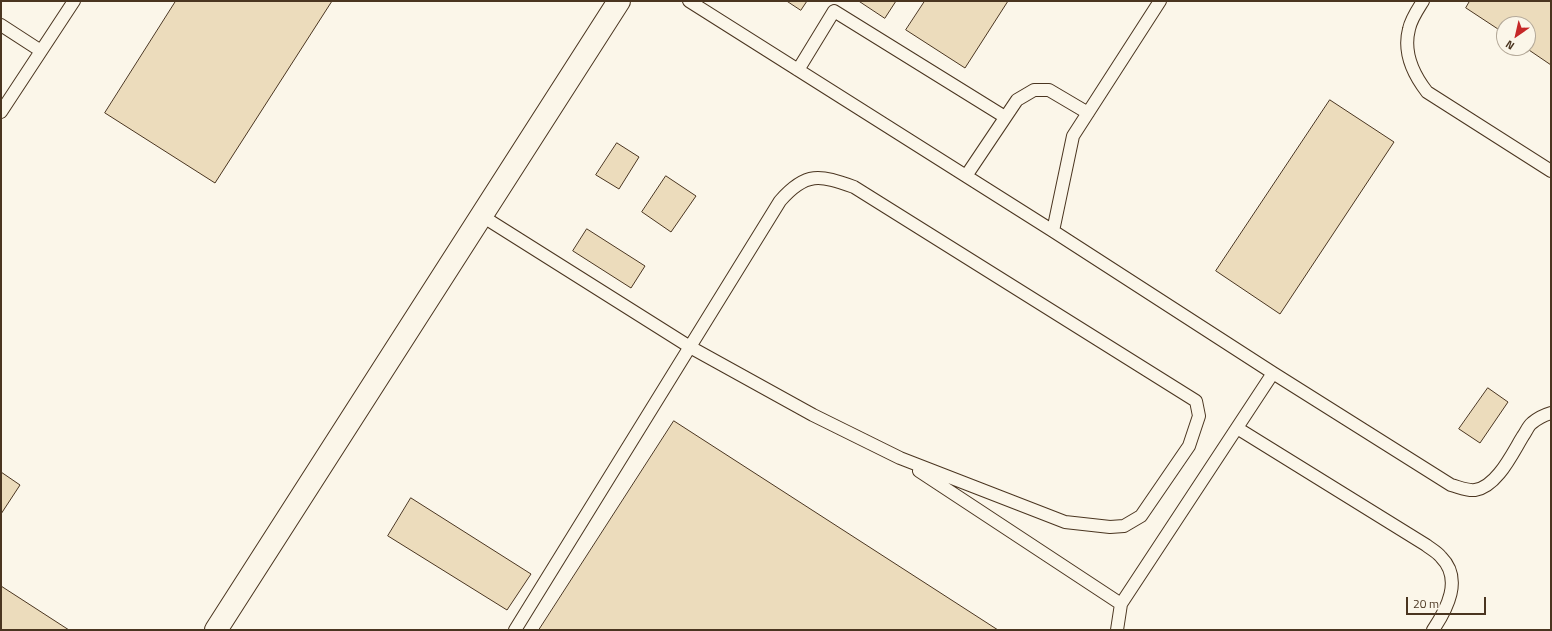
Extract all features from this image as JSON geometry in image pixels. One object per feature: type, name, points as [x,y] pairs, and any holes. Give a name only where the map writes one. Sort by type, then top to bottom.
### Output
[{"type":"street","points":[[216,630],[619,1]]},
{"type":"lane","points":[[1,112],[74,1]]},
{"type":"lane","points":[[689,1],[1053,231],[1272,374],[1451,485],[1464,489],[1475,490],[1485,486],[1495,478],[1503,468],[1531,424],[1542,416],[1551,413]]},
{"type":"lane","points":[[1053,231],[1073,136],[1160,1]]},
{"type":"lane","points":[[1423,1],[1409,28],[1407,43],[1411,68],[1418,80],[1428,92],[1551,171]]},
{"type":"lane","points":[[798,70],[834,11],[1005,117]]},
{"type":"lane","points":[[1,25],[41,51]]},
{"type":"lane","points":[[966,176],[1017,100],[1034,90],[1049,90],[1088,113]]},
{"type":"lane","points":[[482,216],[690,347],[812,415],[900,458],[1065,522],[1110,527],[1124,526],[1141,516],[1189,446],[1198,416],[1196,401],[854,187],[823,177],[806,179],[792,188],[780,201],[690,347],[515,630]]},
{"type":"lane","points":[[1117,630],[1121,604],[1272,374]]},
{"type":"lane","points":[[1237,428],[1426,545],[1441,557],[1449,568],[1452,584],[1450,599],[1433,630]]},
{"type":"lane","points":[[900,458],[1121,604]]},
{"type":"building","points":[[176,1],[332,1],[215,183],[105,113]]},
{"type":"building","points":[[787,1],[807,1],[801,10]]},
{"type":"building","points":[[859,1],[896,1],[885,18]]},
{"type":"building","points":[[925,1],[1008,1],[965,68],[906,30]]},
{"type":"building","points":[[1470,1],[1551,1],[1551,65],[1536,55],[1536,16],[1496,16],[1496,28],[1466,8]]},
{"type":"building","points":[[1330,100],[1394,142],[1280,314],[1216,271]]},
{"type":"building","points":[[617,143],[639,157],[619,189],[596,175]]},
{"type":"building","points":[[666,176],[696,196],[671,232],[642,212]]},
{"type":"building","points":[[587,229],[645,266],[631,288],[573,251]]},
{"type":"building","points":[[1488,388],[1508,402],[1480,443],[1459,429]]},
{"type":"building","points":[[674,421],[998,630],[539,630]]},
{"type":"building","points":[[1,472],[20,485],[1,514]]},
{"type":"building","points":[[411,498],[531,574],[507,610],[388,536]]},
{"type":"building","points":[[1,586],[69,630],[1,630]]}]
